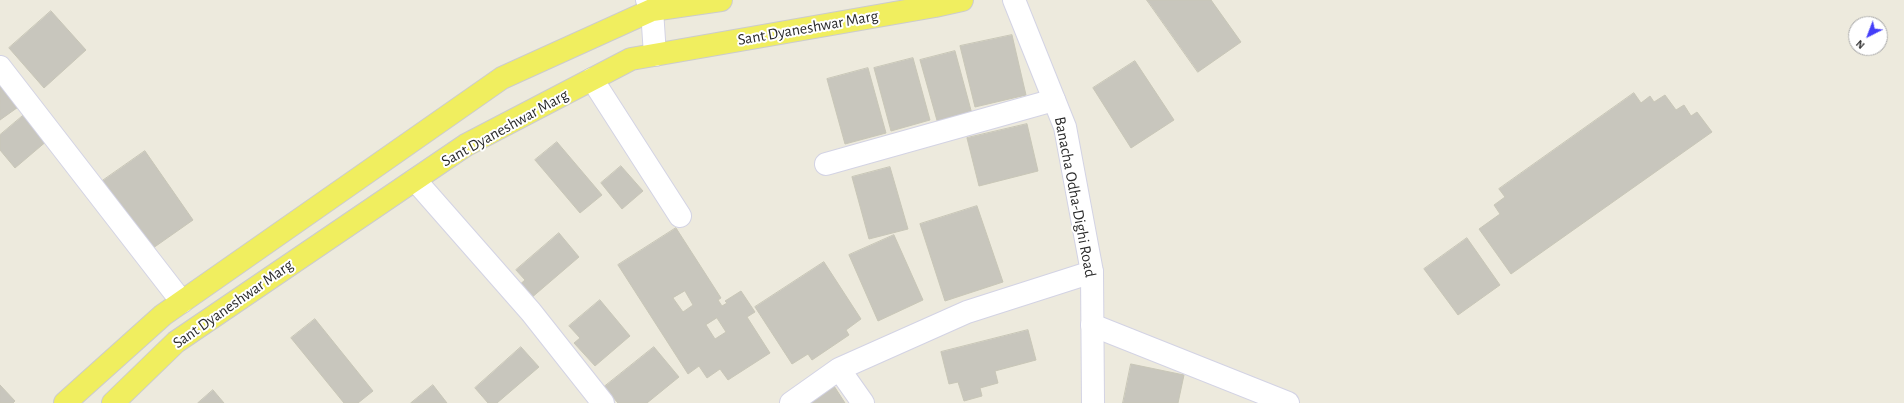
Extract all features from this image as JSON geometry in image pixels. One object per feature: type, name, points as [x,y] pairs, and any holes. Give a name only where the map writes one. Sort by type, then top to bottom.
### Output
[{"type":"main road","name":"Sant Dyaneshwar Marg","points":[[65,403],[163,314],[502,78],[649,5],[721,0]]},
{"type":"main road","name":"Sant Dyaneshwar Marg","points":[[113,403],[176,342],[466,145],[631,59],[927,8],[962,0]]},
{"type":"street","name":"Banacha Odha-Dighi Road","points":[[1014,0],[1065,127],[1092,272],[1093,403]]},
{"type":"street","points":[[649,5],[655,55]]},
{"type":"street","points":[[0,67],[182,302]]},
{"type":"street","points":[[592,80],[680,216]]},
{"type":"street","points":[[826,164],[1054,100]]},
{"type":"street","points":[[415,180],[531,312],[603,403]]},
{"type":"street","points":[[791,403],[839,369],[967,312],[1092,272]]},
{"type":"street","points":[[1092,325],[1288,403]]},
{"type":"street","points":[[839,369],[863,403]]},
{"type":"building","points":[[1147,0],[1211,0],[1241,42],[1198,72]]},
{"type":"building","points":[[51,11],[86,50],[44,88],[9,48]]},
{"type":"building","points":[[1012,35],[1026,95],[975,107],[960,46]]},
{"type":"building","points":[[955,51],[972,114],[938,124],[920,60]]},
{"type":"building","points":[[913,58],[930,120],[891,131],[874,68]]},
{"type":"building","points":[[1135,61],[1174,120],[1131,148],[1093,88]]},
{"type":"building","points":[[868,68],[886,133],[845,144],[827,79]]},
{"type":"building","points":[[0,79],[21,105],[0,120]]},
{"type":"building","points":[[1634,93],[1641,103],[1650,96],[1654,102],[1665,95],[1676,110],[1684,105],[1691,116],[1697,112],[1712,132],[1511,274],[1479,229],[1500,214],[1494,205],[1505,197],[1499,189]]},
{"type":"building","points":[[25,114],[48,140],[15,168],[0,150],[0,135]]},
{"type":"building","points":[[1027,124],[1038,171],[979,186],[967,138]]},
{"type":"building","points":[[557,142],[602,195],[580,213],[535,160]]},
{"type":"building","points":[[145,151],[193,220],[146,253],[98,184]]},
{"type":"building","points":[[621,166],[643,191],[622,209],[601,183]]},
{"type":"building","points":[[890,167],[908,229],[869,239],[852,177]]},
{"type":"building","points":[[977,206],[1003,282],[945,301],[920,224]]},
{"type":"building","points":[[676,228],[721,298],[718,300],[722,306],[727,303],[725,301],[741,291],[755,312],[747,317],[770,353],[728,380],[720,369],[707,378],[699,366],[688,374],[618,265]],"holes":[[[685,291],[693,305],[683,312],[673,298]],[[717,318],[726,332],[715,339],[706,325]]]},
{"type":"building","points":[[559,233],[579,257],[530,299],[518,286],[525,280],[516,270]]},
{"type":"building","points":[[894,235],[923,300],[878,321],[849,255]]},
{"type":"building","points":[[1467,238],[1500,285],[1458,315],[1424,269]]},
{"type":"building","points":[[824,262],[861,319],[846,330],[849,335],[812,360],[808,354],[792,364],[755,307]]},
{"type":"building","points":[[600,300],[630,336],[595,366],[574,343],[580,338],[569,326]]},
{"type":"building","points":[[315,319],[373,391],[358,403],[344,403],[291,338]]},
{"type":"building","points":[[1028,330],[1036,360],[995,371],[998,383],[980,388],[982,396],[964,401],[958,382],[949,384],[941,352]]},
{"type":"building","points":[[521,347],[539,367],[497,403],[488,403],[475,388]]},
{"type":"building","points":[[654,347],[679,377],[647,403],[618,403],[604,387]]},
{"type":"building","points":[[1131,364],[1184,375],[1178,403],[1123,403]]},
{"type":"building","points":[[0,385],[15,401],[13,403],[0,403]]},
{"type":"building","points":[[433,385],[447,403],[411,403]]},
{"type":"building","points":[[834,386],[845,403],[807,403]]},
{"type":"building","points":[[213,390],[224,403],[198,403]]}]
